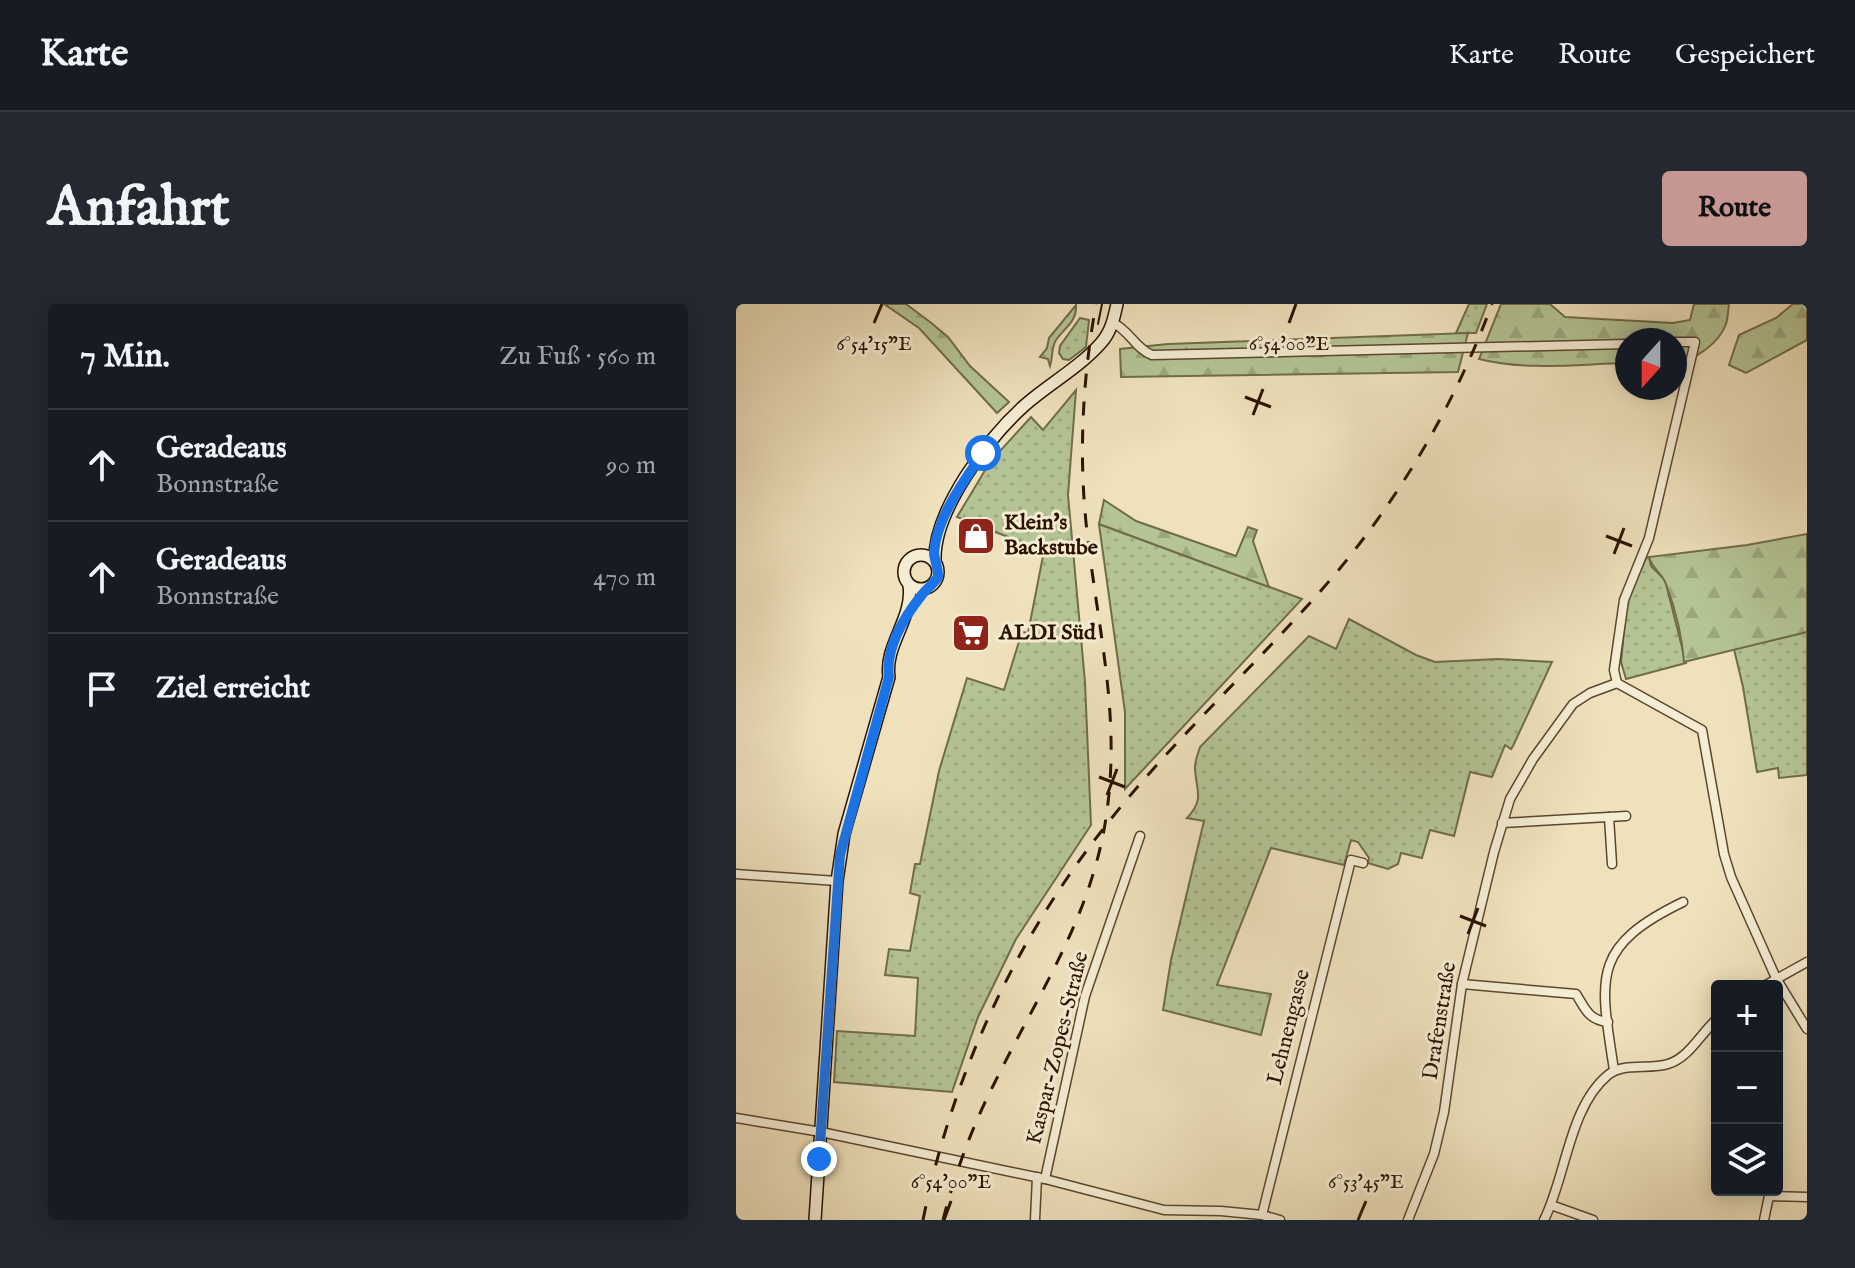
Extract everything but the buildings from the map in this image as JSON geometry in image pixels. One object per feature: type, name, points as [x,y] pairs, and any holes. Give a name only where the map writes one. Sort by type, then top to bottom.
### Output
[{"type":"main road","points":[[904,619],[938,577],[935,561],[937,537],[947,512],[983,453],[1023,407],[1102,343],[1113,323],[1117,304]]},
{"type":"main road","points":[[815,1220],[837,881],[844,834],[889,677],[889,657],[904,619],[910,593],[904,569],[909,560],[937,537]]},
{"type":"main road","points":[[918,554],[935,561]]},
{"type":"main road","points":[[909,585],[918,589],[927,588]]},
{"type":"street","points":[[1113,323],[1152,355],[1615,344]]},
{"type":"street","points":[[1687,342],[1695,342],[1687,376]]},
{"type":"street","points":[[1681,400],[1649,538],[1624,600],[1614,670],[1617,683],[1702,730],[1724,854],[1731,877],[1776,978],[1807,1029]]},
{"type":"street","name":"Drafenstraße","points":[[1408,1220],[1434,1154],[1444,1112],[1462,984],[1502,823],[1521,780],[1573,704],[1590,693],[1617,683]]},
{"type":"street","points":[[1502,823],[1626,816]]},
{"type":"street","points":[[1609,817],[1612,864]]},
{"type":"street","name":"Kaspar-Zopes-Straße","points":[[1035,1220],[1041,1178],[1085,996],[1140,836]]},
{"type":"street","name":"Lehnengasse","points":[[1262,1215],[1351,860],[1363,863]]},
{"type":"street","points":[[736,874],[837,881]]},
{"type":"street","points":[[1614,1070],[1605,988],[1608,964],[1627,935],[1683,902]]},
{"type":"street","points":[[1773,980],[1807,962]]},
{"type":"street","points":[[1462,984],[1576,994],[1591,1017],[1608,1022]]},
{"type":"street","points":[[1544,1220],[1576,1125],[1598,1086],[1614,1070],[1667,1065],[1679,1059],[1711,1025]]},
{"type":"street","points":[[736,1118],[821,1132],[1041,1178],[1164,1210],[1262,1215],[1280,1220]]},
{"type":"street","points":[[1764,1220],[1769,1196],[1807,1197]]},
{"type":"street","points":[[1551,1205],[1593,1220]]},
{"type":"green space","points":[[884,304],[906,304],[930,322],[948,337],[970,366],[1009,402],[997,413],[919,328]]},
{"type":"green space","points":[[1469,304],[1487,304],[1476,333],[1456,333]]},
{"type":"green space","points":[[1501,304],[1550,304],[1565,317],[1673,323],[1690,320],[1694,304],[1729,304],[1726,324],[1718,338],[1705,350],[1687,359],[1687,328],[1615,328],[1615,363],[1515,365],[1479,359]]},
{"type":"green space","points":[[1793,304],[1807,304],[1807,340],[1746,373],[1729,365],[1739,335],[1776,318]]},
{"type":"green space","points":[[1076,305],[1072,320],[1054,343],[1050,366],[1048,359],[1040,357],[1047,348],[1049,338]]},
{"type":"green space","points":[[1080,318],[1089,320],[1086,347],[1069,360],[1063,359],[1059,353],[1060,346]]},
{"type":"green space","points":[[1468,333],[1458,372],[1121,377],[1120,349],[1168,344]]},
{"type":"green space","points":[[1076,390],[1068,495],[1085,682],[1091,825],[1016,939],[978,1017],[952,1092],[834,1082],[837,1031],[915,1036],[918,978],[885,975],[889,949],[910,951],[920,896],[910,893],[915,864],[920,864],[939,771],[967,678],[1004,690],[1022,632],[1028,633],[1044,551],[957,517],[990,462],[1031,417],[1043,430]]},
{"type":"green space","points":[[1104,500],[1136,521],[1236,556],[1248,527],[1257,530],[1253,541],[1269,587],[1099,524]]},
{"type":"green space","points":[[1099,524],[1302,599],[1125,789],[1125,712]]},
{"type":"green space","points":[[1807,534],[1807,632],[1684,662],[1680,632],[1669,593],[1649,557]]},
{"type":"green space","points":[[1649,557],[1651,566],[1665,580],[1686,663],[1626,679],[1621,662],[1627,601]]},
{"type":"green space","points":[[1349,619],[1435,662],[1498,659],[1552,662],[1513,746],[1511,749],[1505,745],[1492,777],[1470,772],[1454,836],[1430,830],[1422,858],[1401,853],[1398,864],[1388,869],[1368,863],[1369,858],[1358,842],[1351,840],[1344,865],[1271,848],[1217,985],[1271,994],[1261,1035],[1163,1010],[1171,960],[1204,821],[1187,818],[1198,799],[1195,767],[1200,747],[1309,636],[1336,649]]},
{"type":"green space","points":[[1807,632],[1807,775],[1779,778],[1778,768],[1757,772],[1734,649]]},
{"type":"tram line","points":[[1098,324],[1102,304]]},
{"type":"railway","points":[[943,1220],[978,1117],[1077,919],[1090,885],[1107,811],[1110,708],[1088,540],[1082,451],[1087,363],[1096,304]]},
{"type":"railway","points":[[923,1220],[935,1166],[970,1062],[991,1011],[1044,914],[1074,868],[1133,792],[1331,579],[1380,516],[1443,414],[1492,304]]},
{"type":"place","name":"Klein's Backstube","points":[[976,536]]},
{"type":"place","name":"ALDI Süd","points":[[971,633]]},
{"type":"route","points":[[819,1159],[837,881],[844,834],[880,714],[889,677],[889,657],[904,619],[938,577],[934,552],[937,537],[965,479],[983,453]]}]
